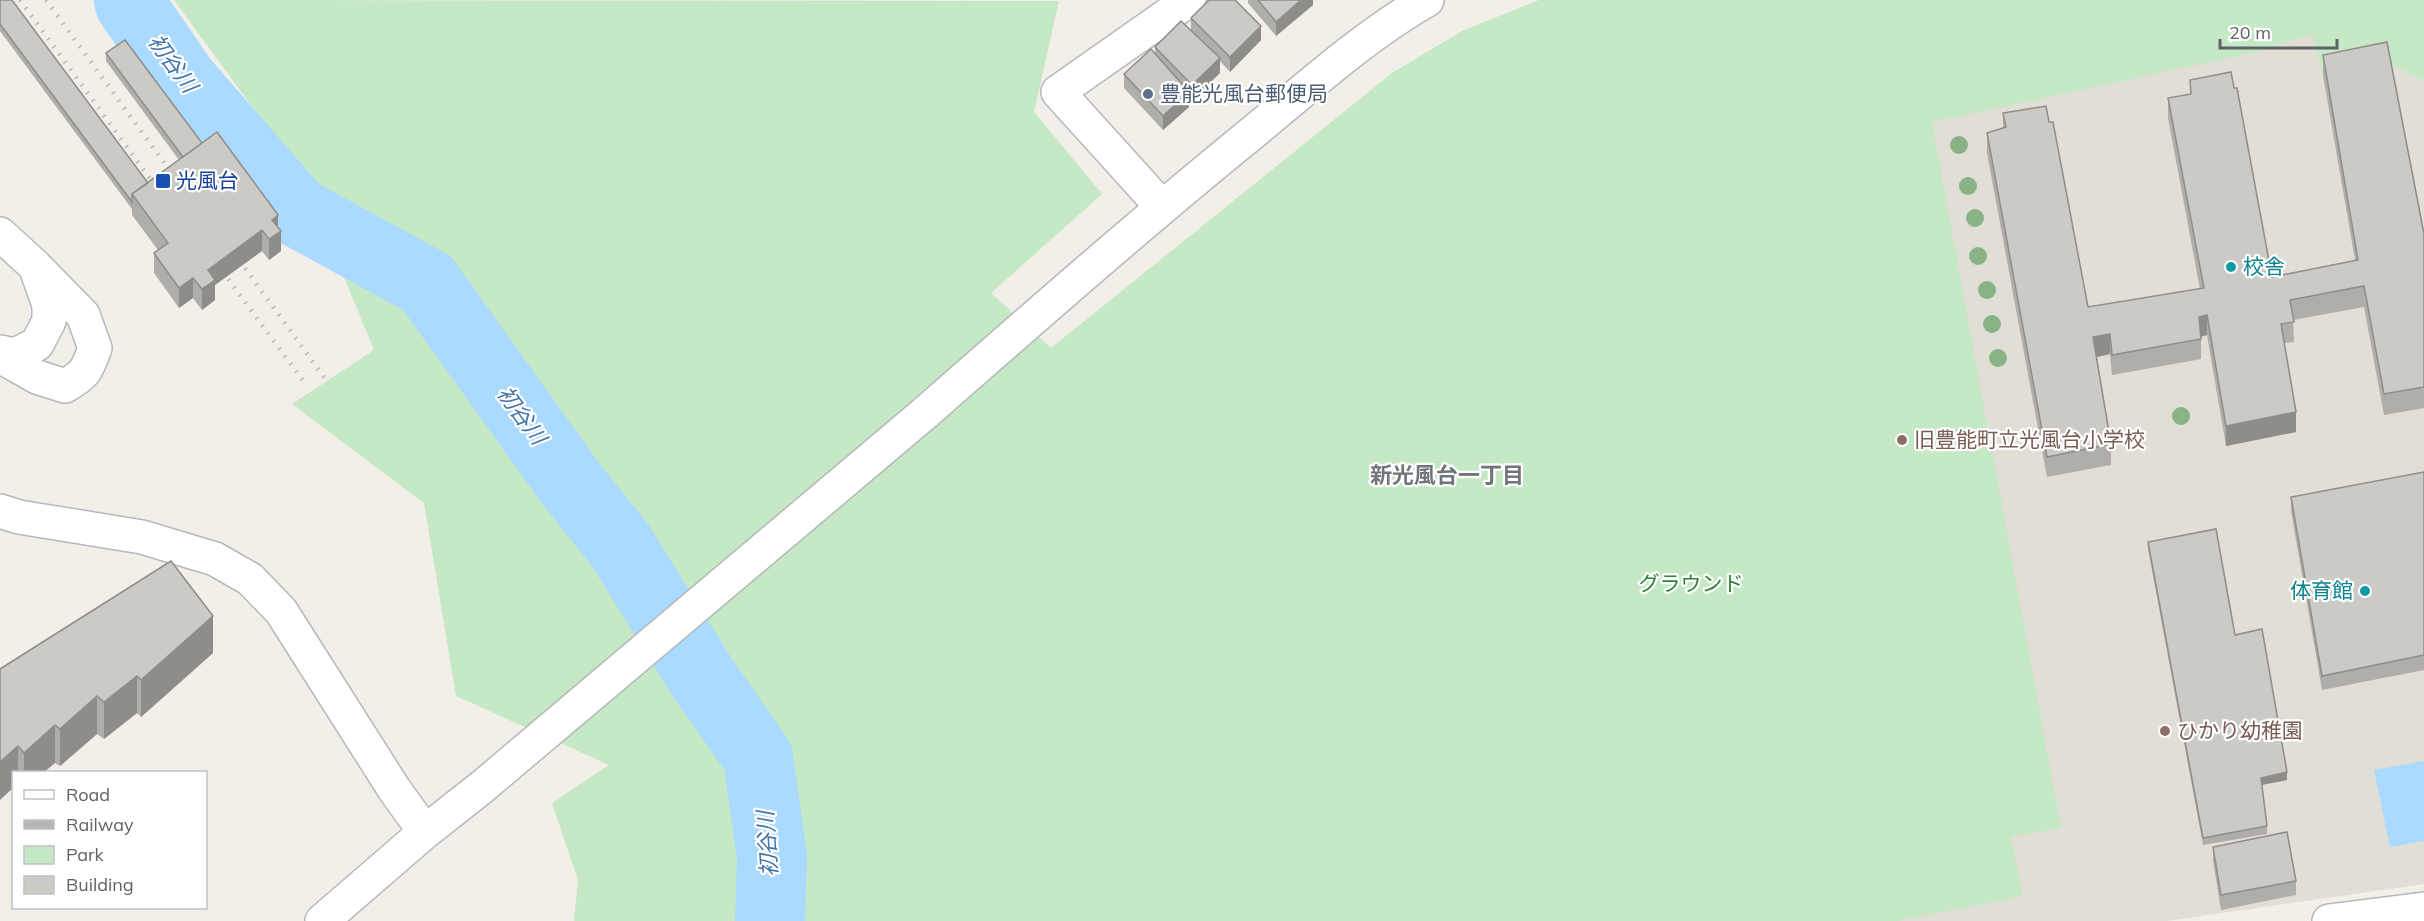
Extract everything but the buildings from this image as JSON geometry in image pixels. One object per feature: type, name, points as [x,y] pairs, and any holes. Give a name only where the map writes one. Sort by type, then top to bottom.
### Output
[{"type":"street","points":[[1162,207],[1058,92],[1189,0]]},
{"type":"street","points":[[322,921],[925,413],[1162,207],[1378,30],[1427,0]]},
{"type":"street","points":[[0,234],[83,315],[95,348],[83,375],[65,386],[37,377],[0,354]]},
{"type":"street","points":[[0,354],[15,355],[37,344],[49,321],[49,305],[35,266]]},
{"type":"street","points":[[0,511],[19,517],[142,537],[215,559],[250,579],[281,611],[394,789],[425,832]]},
{"type":"street","points":[[2329,921],[2424,909]]},
{"type":"shaded area","name":"旧豊能町立光風台小学校","points":[[2312,33],[2387,62],[2424,81],[2424,884],[2167,921],[1537,921],[1924,124],[2041,96],[2257,52]]},
{"type":"green space","name":"グラウンド","points":[[174,0],[1059,1],[1034,112],[1102,194],[991,293],[1051,348],[1392,73],[1462,31],[1539,0],[2424,0],[2424,81],[2387,62],[2323,75],[2312,34],[2257,52],[1932,122],[2061,828],[2011,837],[2023,896],[1896,921],[574,921],[578,880],[552,803],[609,765],[456,696],[424,503],[292,404],[374,350],[302,175]]},
{"type":"water","points":[[2424,761],[2424,841],[2390,847],[2374,770]]},
{"type":"waterway","name":"初谷川","points":[[129,0],[183,81],[297,212],[427,283],[571,484],[620,545],[702,677],[758,757],[772,857],[770,921]]},
{"type":"railway","points":[[20,0],[161,194]]},
{"type":"railway","points":[[46,0],[178,182]]},
{"type":"railway","points":[[234,253],[326,380]]},
{"type":"railway","points":[[217,264],[304,382]]},
{"type":"place","name":"豊能光風台郵便局","points":[[1148,94]]},
{"type":"place","name":"光風台","points":[[163,181]]},
{"type":"place","name":"校舎","points":[[2231,267]]},
{"type":"place","name":"旧豊能町立光風台小学校","points":[[1902,440]]},
{"type":"place","name":"体育館","points":[[2365,591]]},
{"type":"place","name":"ひかり幼稚園","points":[[2165,731]]},
{"type":"district","name":"新光風台一丁目","points":[[1447,475]]}]
